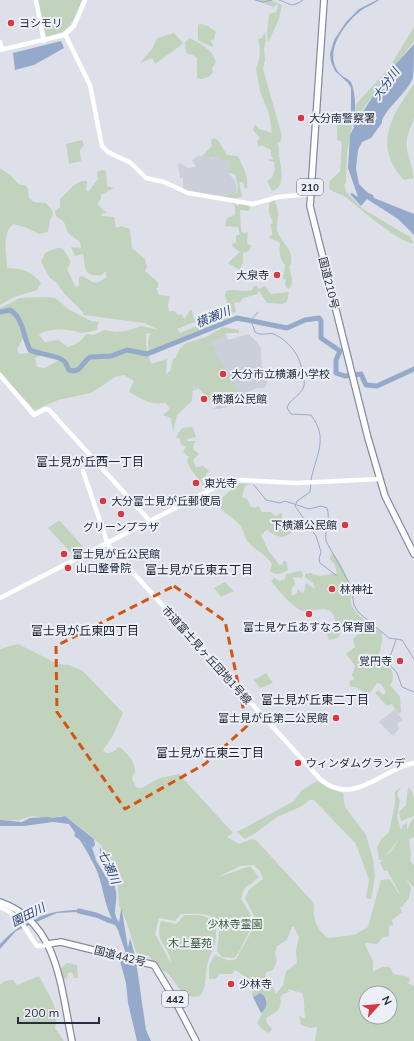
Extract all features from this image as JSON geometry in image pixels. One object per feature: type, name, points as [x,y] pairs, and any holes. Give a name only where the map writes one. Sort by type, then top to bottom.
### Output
[{"type":"highway","name":"国道210号","points":[[324,0],[310,194],[311,209],[351,370],[387,503],[414,554]]},
{"type":"highway","points":[[0,902],[14,908],[29,919],[48,944],[57,968],[72,1041]]},
{"type":"highway","name":"国道442号","points":[[48,944],[59,942],[148,962],[154,965],[196,1041]]},
{"type":"street","points":[[36,0],[44,41]]},
{"type":"street","points":[[0,42],[1,50],[44,41],[65,34],[74,26],[85,0]]},
{"type":"street","points":[[65,34],[90,86],[102,146],[107,151],[133,164],[146,178],[165,182],[188,194],[252,204],[278,197],[310,194]]},
{"type":"street","points":[[0,375],[34,415],[44,409],[49,410],[149,520]]},
{"type":"street","points":[[83,471],[106,542]]},
{"type":"street","points":[[0,598],[217,486],[235,481],[301,483],[380,479]]},
{"type":"street","name":"市道富士見ヶ丘団地1号線","points":[[106,542],[322,782],[341,789],[356,789],[401,767],[414,763]]},
{"type":"street","points":[[0,907],[12,913],[20,920],[37,946],[41,947],[48,944]]},
{"type":"highlighted area","points":[[174,586],[225,621],[247,726],[205,764],[125,809],[57,712],[56,646]]},
{"type":"shaded area","points":[[198,156],[207,156],[211,159],[217,156],[230,159],[229,174],[235,181],[237,189],[236,193],[214,196],[183,191],[183,178],[180,178],[178,165],[180,163],[188,168],[196,167],[192,160]]},
{"type":"shaded area","name":"大分市立横瀬小学校","points":[[226,334],[228,340],[248,334],[257,342],[261,349],[262,369],[268,380],[265,388],[257,388],[246,393],[239,402],[220,409],[212,409],[216,408],[215,404],[213,405],[199,388],[194,391],[181,376],[180,370],[190,362],[197,360],[207,345],[219,336]]},
{"type":"shaded area","points":[[395,709],[403,720],[397,724],[399,729],[393,736],[379,722]]},
{"type":"green space","points":[[37,0],[82,0],[70,25],[61,32],[46,37]]},
{"type":"green space","points":[[255,0],[271,0],[282,5],[279,19],[268,43],[267,35],[269,14],[276,12],[278,6],[277,4],[274,7]]},
{"type":"green space","points":[[198,25],[208,26],[216,32],[214,39],[210,41],[213,44],[212,47],[198,40]]},
{"type":"green space","points":[[414,27],[414,41],[362,110],[355,123],[353,121],[357,103],[389,68]]},
{"type":"green space","points":[[265,32],[265,60],[263,69],[282,136],[280,142],[277,143],[279,147],[282,176],[279,186],[272,191],[267,181],[272,178],[275,169],[274,162],[267,160],[274,159],[271,156],[271,150],[261,145],[258,147],[257,141],[260,138],[253,130],[255,124],[259,129],[272,133],[269,113],[260,92],[256,68],[260,54],[258,39],[262,38]]},
{"type":"green space","points":[[174,33],[183,43],[180,46],[155,64],[152,58],[140,63],[152,49],[157,38]]},
{"type":"green space","points":[[190,38],[206,47],[214,57],[216,62],[212,68],[213,72],[209,77],[201,79],[197,78],[197,58],[186,53],[185,42]]},
{"type":"green space","points":[[414,84],[414,116],[407,138],[408,153],[413,171],[413,178],[404,180],[394,167],[389,155],[387,143],[393,119]]},
{"type":"green space","points":[[348,115],[352,127],[347,152],[346,183],[344,185],[347,193],[363,209],[410,237],[414,243],[400,239],[346,197],[329,189],[330,181],[340,171],[342,144],[341,141],[337,140],[337,124],[341,122],[344,116]]},
{"type":"green space","points":[[214,138],[218,140],[227,155],[238,156],[243,167],[247,179],[247,188],[245,189],[243,182],[239,182],[242,196],[239,198],[229,199],[217,196],[237,193],[238,187],[235,174],[229,173],[229,160],[221,160],[217,156],[212,158],[202,156],[212,146],[211,140]]},
{"type":"green space","points":[[82,140],[84,145],[80,150],[81,161],[69,164],[66,144]]},
{"type":"green space","points":[[0,168],[20,185],[25,185],[28,189],[29,198],[34,202],[46,203],[52,210],[53,214],[50,220],[48,232],[39,234],[25,227],[13,224],[9,228],[6,239],[7,268],[26,271],[41,283],[37,290],[14,297],[0,305]]},
{"type":"green space","points":[[102,170],[106,171],[107,186],[114,188],[101,195],[101,199],[98,202],[98,205],[107,213],[101,214],[102,216],[114,217],[116,228],[121,226],[130,229],[132,248],[145,259],[147,267],[145,271],[158,282],[158,288],[156,288],[159,295],[170,296],[168,305],[169,311],[175,311],[178,315],[182,314],[184,319],[191,309],[194,319],[207,317],[177,329],[180,333],[221,319],[237,318],[245,320],[242,322],[233,321],[222,323],[209,327],[184,338],[153,355],[149,353],[148,348],[148,340],[151,333],[146,334],[146,345],[151,364],[167,359],[166,374],[170,371],[173,359],[176,357],[180,348],[186,343],[206,337],[223,327],[239,330],[239,333],[227,333],[220,339],[213,340],[210,344],[211,346],[213,345],[216,350],[214,352],[240,393],[223,403],[212,404],[197,386],[192,384],[182,371],[193,388],[192,401],[177,415],[173,432],[171,418],[163,415],[170,409],[165,402],[152,403],[131,393],[129,391],[134,381],[124,375],[115,377],[91,393],[58,400],[35,410],[7,381],[0,371],[0,308],[20,298],[55,298],[70,310],[91,321],[100,322],[97,325],[98,329],[90,332],[81,333],[71,330],[53,330],[42,332],[39,335],[45,342],[58,340],[68,347],[83,339],[86,334],[94,335],[104,330],[115,332],[126,331],[142,326],[159,330],[144,323],[84,315],[82,311],[63,292],[57,283],[50,278],[41,262],[45,253],[56,248],[62,248],[71,262],[67,269],[76,288],[79,284],[79,277],[82,276],[92,282],[99,282],[107,277],[105,271],[102,275],[88,273],[85,267],[83,254],[75,256],[71,247],[81,248],[80,242],[68,233],[64,222],[56,216],[55,211],[60,207],[60,199],[74,185],[82,181],[87,181],[86,190],[88,192],[98,179],[97,172]],"holes":[[[23,338],[27,338],[31,349],[42,354],[35,354],[29,350],[28,353],[19,354],[17,349]],[[45,354],[48,355],[46,357],[48,358],[59,360],[45,368],[37,367],[35,358]]]},
{"type":"green space","points":[[275,199],[278,211],[277,230],[281,239],[289,249],[291,258],[291,264],[289,266],[292,282],[290,288],[288,289],[285,285],[286,280],[283,279],[285,265],[281,257],[280,243],[268,237],[272,235],[270,225],[273,223],[269,213],[269,203]]},
{"type":"green space","points":[[231,202],[238,206],[240,204],[248,205],[250,207],[249,211],[240,210],[241,231],[244,233],[248,232],[247,243],[251,246],[249,251],[243,253],[243,262],[240,270],[228,263],[240,252],[232,246],[233,243],[236,243],[236,236],[240,234],[238,227],[225,226],[227,218],[235,215],[235,206]]},
{"type":"green space","points":[[254,286],[257,286],[258,289],[265,286],[271,294],[289,292],[287,302],[282,304],[267,303],[258,290],[258,294],[243,298],[240,302],[234,303],[236,312],[213,316],[212,311],[222,309],[227,303],[225,295],[226,291],[249,291],[252,290]]},
{"type":"green space","points":[[182,428],[193,428],[196,437],[187,439],[187,441],[196,441],[193,445],[194,450],[199,454],[193,460],[196,467],[203,466],[209,471],[206,474],[206,477],[201,478],[202,482],[206,485],[204,487],[190,468],[187,460],[189,457],[183,452],[186,447],[181,444],[180,439],[176,437]]},
{"type":"green space","points":[[235,483],[250,484],[245,486],[242,497],[247,499],[250,506],[255,508],[258,506],[262,512],[270,512],[275,516],[282,513],[282,520],[280,524],[291,529],[291,533],[281,537],[267,530],[261,535],[269,552],[279,565],[282,565],[284,561],[286,561],[288,570],[276,574],[272,573],[270,571],[272,564],[269,560],[249,543],[239,524],[215,502],[213,498],[216,496],[220,499],[229,492]]},
{"type":"green space","points":[[58,521],[61,522],[84,548],[84,550],[73,555],[48,528]]},
{"type":"green space","points":[[331,554],[334,554],[337,557],[347,576],[351,590],[351,604],[354,610],[382,633],[382,642],[378,659],[385,662],[391,669],[393,677],[390,685],[400,697],[401,712],[399,714],[392,704],[387,706],[375,693],[378,690],[383,695],[386,692],[381,684],[377,683],[368,695],[356,687],[351,687],[349,684],[350,681],[354,679],[352,675],[355,666],[346,654],[355,647],[353,639],[360,632],[351,629],[342,630],[338,638],[329,640],[326,632],[335,620],[333,614],[325,609],[308,611],[300,610],[281,593],[271,581],[274,578],[280,581],[285,579],[286,574],[301,571],[303,574],[302,578],[293,577],[295,584],[291,590],[292,596],[296,594],[298,589],[302,593],[304,592],[306,583],[315,589],[313,583],[305,577],[305,574],[310,573],[320,576],[337,573],[335,565],[330,559]]},
{"type":"green space","points":[[225,582],[234,591],[221,597],[214,588]]},
{"type":"green space","points":[[18,644],[58,664],[69,665],[83,671],[123,713],[112,737],[103,750],[106,753],[110,753],[118,747],[128,755],[134,766],[135,771],[132,779],[137,788],[142,788],[160,778],[179,774],[233,833],[227,837],[239,844],[252,839],[256,840],[313,902],[314,916],[317,925],[323,934],[329,938],[354,935],[368,927],[381,880],[390,879],[400,894],[387,870],[384,871],[380,863],[383,860],[379,860],[377,847],[382,838],[389,833],[395,803],[395,792],[401,787],[397,794],[400,801],[397,817],[401,830],[403,825],[407,823],[407,830],[414,818],[414,837],[409,839],[411,854],[410,861],[414,865],[414,887],[405,879],[411,887],[409,898],[402,907],[400,907],[402,912],[392,920],[393,925],[389,926],[389,936],[383,937],[377,944],[366,943],[365,945],[373,961],[373,972],[382,967],[391,968],[393,974],[409,977],[410,981],[407,983],[414,986],[414,1041],[315,1041],[317,1027],[311,1028],[301,1025],[299,1015],[304,1019],[305,1017],[302,993],[288,989],[289,992],[280,997],[281,1001],[278,1010],[266,1018],[267,1023],[272,1029],[269,1033],[262,1029],[257,1023],[266,1006],[267,999],[262,994],[257,994],[253,997],[251,989],[254,982],[235,970],[232,974],[220,974],[215,979],[209,979],[209,966],[215,955],[227,960],[236,959],[255,925],[254,916],[245,898],[249,890],[263,879],[260,871],[254,865],[240,866],[216,878],[250,866],[259,877],[244,889],[241,899],[252,920],[248,935],[234,958],[222,957],[217,951],[219,936],[218,926],[212,917],[195,913],[181,914],[175,921],[159,918],[155,934],[171,963],[168,952],[159,934],[161,921],[176,924],[185,915],[199,915],[213,919],[216,938],[207,965],[204,989],[200,996],[193,997],[183,992],[168,974],[158,969],[149,956],[142,956],[136,952],[127,923],[119,906],[118,888],[106,862],[102,846],[90,835],[65,816],[60,816],[54,819],[32,816],[20,820],[0,821],[0,649]],"holes":[[[400,837],[392,850],[384,859]],[[292,927],[294,927],[299,937],[296,950],[297,963],[286,971],[283,985],[276,994],[273,987],[264,982],[266,972],[273,970],[277,961],[275,953],[277,946],[287,940]]]},
{"type":"green space","points":[[266,673],[273,683],[260,688],[254,680]]},
{"type":"green space","points":[[317,781],[330,789],[343,793],[345,807],[366,835],[373,859],[375,877],[371,899],[366,898],[369,880],[356,844],[314,800],[310,800],[300,807],[277,817],[245,839],[237,832],[294,801],[302,790]]},
{"type":"green space","points":[[408,788],[411,789],[414,798],[414,816],[401,821],[399,812],[406,805]]},
{"type":"green space","points":[[67,963],[77,965],[78,978],[74,978],[72,972],[68,973],[67,978],[63,979],[61,968]]},
{"type":"green space","points":[[39,976],[55,1007],[55,1028],[64,1041],[0,1041],[0,985],[5,981],[13,980],[17,985]]},
{"type":"water","name":"大分川","points":[[379,0],[360,11],[346,26],[337,41],[333,58],[335,66],[340,74],[350,81],[353,87],[355,102],[354,113],[352,109],[355,124],[387,74],[414,44],[413,78],[410,84],[389,109],[382,120],[382,123],[371,138],[362,142],[358,150],[356,168],[359,184],[368,193],[373,195],[374,198],[414,214],[414,235],[398,219],[367,199],[361,206],[350,194],[352,193],[358,197],[348,168],[350,135],[354,127],[351,118],[351,88],[348,83],[335,71],[331,62],[330,54],[334,40],[346,22],[359,9]]},
{"type":"water","points":[[61,41],[64,48],[34,65],[15,70],[13,53]]},
{"type":"water","points":[[65,816],[94,839],[95,845],[93,848],[84,836],[81,838],[110,883],[111,876],[100,859],[100,847],[102,851],[103,859],[112,876],[115,887],[115,915],[119,922],[121,910],[123,909],[122,911],[128,948],[130,938],[135,956],[126,954],[118,930],[114,923],[108,923],[94,915],[77,912],[57,913],[16,931],[0,949],[0,944],[17,928],[27,922],[47,914],[70,910],[82,910],[98,914],[109,921],[113,921],[95,866],[69,824],[53,822],[24,826],[0,826],[0,820],[22,822],[30,818],[53,818]]},
{"type":"water","points":[[119,957],[126,965],[126,959],[136,961],[146,1030],[151,1041],[137,1041],[128,1003],[126,983]]},
{"type":"water","points":[[260,993],[266,1000],[266,1006],[261,1013],[253,997]]},
{"type":"waterway","points":[[255,0],[263,2],[272,0]]},
{"type":"waterway","points":[[279,0],[293,5],[303,0]]},
{"type":"waterway","name":"横瀬川","points":[[0,312],[10,310],[15,314],[21,323],[30,350],[62,359],[66,363],[69,370],[73,371],[79,369],[90,357],[111,356],[127,350],[147,354],[237,318],[287,328],[305,320],[319,318],[321,321],[321,338],[340,351],[336,360],[336,373],[345,376],[361,374],[366,385],[377,386],[414,369]]},
{"type":"waterway","points":[[258,312],[251,320],[255,332],[260,334],[274,334],[287,342],[297,356],[302,368],[304,386],[290,402],[287,408],[291,414],[311,415],[319,432],[320,447],[311,480]]},
{"type":"waterway","points":[[311,483],[310,492],[297,501],[295,506],[316,536],[321,552],[319,559],[320,563],[337,576]]},
{"type":"waterway","points":[[254,485],[266,500],[280,503],[285,501],[309,509],[321,506],[327,508],[328,517],[326,541],[351,586],[354,605],[358,612],[389,638],[402,640],[414,659]]},
{"type":"waterway","points":[[396,640],[391,654],[385,659],[397,673],[402,687],[414,692]]},
{"type":"waterway","name":"七瀬川","points":[[77,835],[87,841],[93,858]]},
{"type":"waterway","name":"園田川","points":[[79,911],[96,915],[116,923]]},
{"type":"place","name":"ヨシモリ","points":[[11,23]]},
{"type":"place","name":"大分南警察署","points":[[301,118]]},
{"type":"place","name":"大泉寺","points":[[277,275]]},
{"type":"place","name":"大分市立横瀬小学校","points":[[223,374]]},
{"type":"place","name":"横瀬公民館","points":[[204,399]]},
{"type":"place","name":"東光寺","points":[[196,483]]},
{"type":"place","name":"大分富士見が丘郵便局","points":[[103,501]]},
{"type":"place","name":"グリーンプラザ","points":[[121,514]]},
{"type":"place","name":"下横瀬公民館","points":[[345,525]]},
{"type":"place","name":"富士見が丘公民館","points":[[64,554]]},
{"type":"place","name":"山口整骨院","points":[[68,568]]},
{"type":"place","name":"林神社","points":[[332,589]]},
{"type":"place","name":"富士見ケ丘あすなろ保育園","points":[[309,614]]},
{"type":"place","name":"覚円寺","points":[[400,661]]},
{"type":"place","name":"富士見が丘第二公民館","points":[[336,718]]},
{"type":"place","name":"ウィンダムグランデ","points":[[298,763]]},
{"type":"place","name":"少林寺","points":[[231,984]]},
{"type":"district","name":"富士見が丘西一丁目","points":[[90,462]]},
{"type":"district","name":"富士見が丘東五丁目","points":[[199,570]]},
{"type":"district","name":"富士見が丘東四丁目","points":[[85,631]]},
{"type":"district","name":"富士見が丘東二丁目","points":[[315,700]]},
{"type":"district","name":"富士見が丘東三丁目","points":[[210,753]]},
{"type":"park label","name":"少林寺霊園","points":[[235,924]]},
{"type":"park label","name":"木上墓苑","points":[[190,943]]}]
